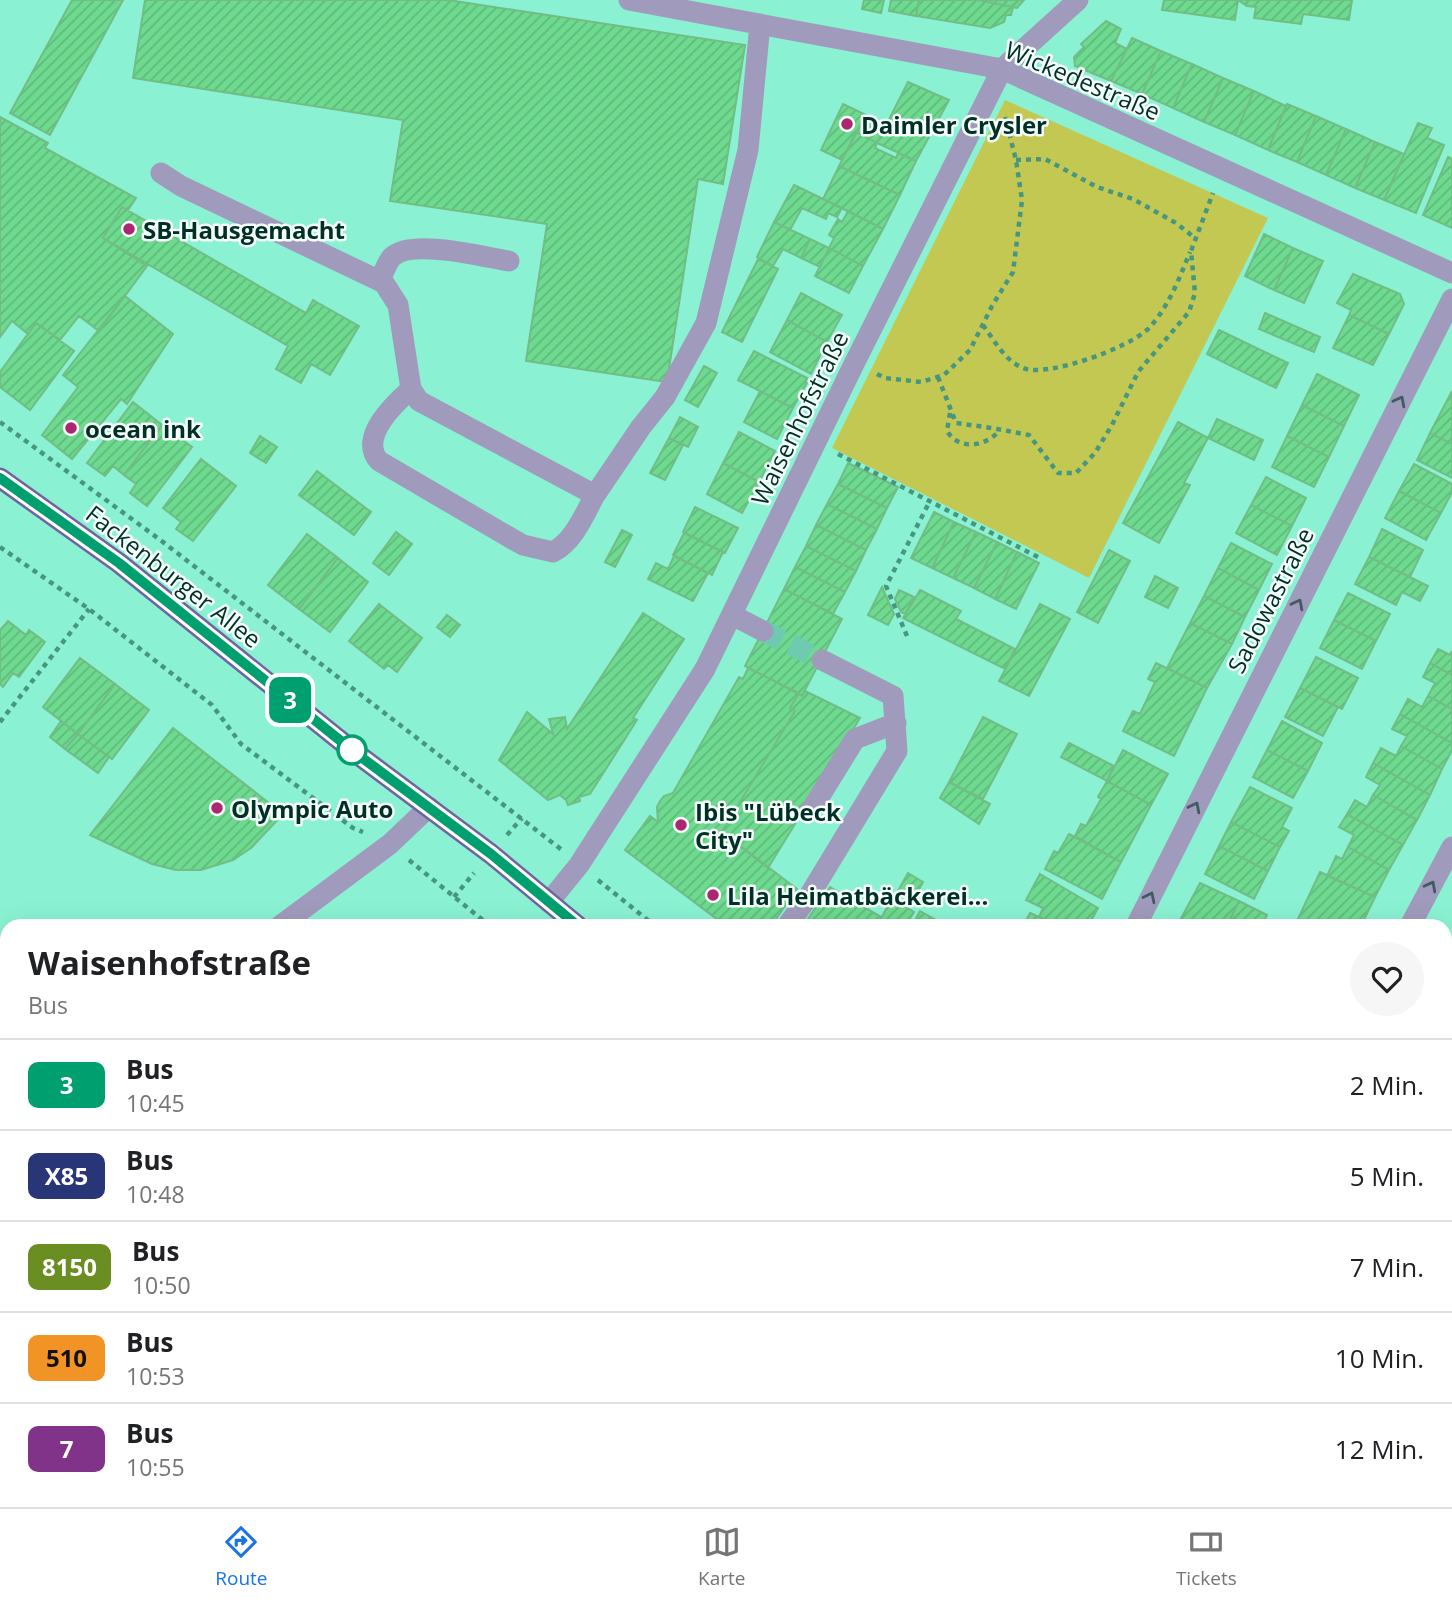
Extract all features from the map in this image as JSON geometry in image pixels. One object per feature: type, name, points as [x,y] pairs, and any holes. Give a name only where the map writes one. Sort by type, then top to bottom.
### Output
[{"type":"main road","name":"Fackenburger Allee","points":[[0,478],[119,563],[357,754],[429,807],[570,919]]},
{"type":"street","name":"Wickedestraße","points":[[629,0],[760,24],[998,78],[1223,170],[1452,273]]},
{"type":"street","name":"Waisenhofstraße","points":[[550,902],[579,865],[705,669],[998,78],[1079,0]]},
{"type":"street","points":[[411,389],[389,408],[375,436],[371,446],[379,461],[523,545],[553,552],[562,547],[578,527],[595,495],[640,427],[665,397],[706,323],[748,150],[760,24]]},
{"type":"street","points":[[161,173],[181,186],[384,283],[398,305],[411,389],[419,401],[595,495]]},
{"type":"street","points":[[380,281],[392,257],[406,250],[426,248],[509,261]]},
{"type":"street","name":"Sadowastraße","points":[[1140,919],[1452,299]]},
{"type":"street","points":[[732,615],[763,631]]},
{"type":"street","points":[[792,919],[898,751],[893,696],[822,660]]},
{"type":"street","points":[[810,812],[855,739],[895,723]]},
{"type":"street","points":[[289,919],[390,844],[429,807]]},
{"type":"street","points":[[1414,919],[1452,847]]},
{"type":"path","points":[[854,364],[885,378],[921,382],[944,374],[970,350],[1013,272],[1022,200],[1011,132],[998,78]]},
{"type":"path","points":[[1016,160],[1045,159],[1097,187],[1133,199],[1176,223],[1195,238]]},
{"type":"path","points":[[983,325],[1002,352],[1024,369],[1056,368],[1075,364],[1128,344],[1148,330],[1169,302],[1223,170]]},
{"type":"path","points":[[938,377],[956,424],[1029,435],[1058,472],[1076,473],[1096,453],[1138,372],[1189,312],[1195,293],[1191,251]]},
{"type":"path","points":[[950,412],[947,431],[952,440],[969,446],[986,442],[1001,430]]},
{"type":"path","points":[[0,422],[522,818],[646,919]]},
{"type":"path","points":[[815,443],[1038,556]]},
{"type":"path","points":[[907,636],[886,586],[930,501]]},
{"type":"path","points":[[0,547],[89,609],[212,705],[241,744],[354,828],[390,844],[481,919]]},
{"type":"path","points":[[0,722],[89,609]]},
{"type":"green space","points":[[1005,100],[1268,218],[1089,578],[832,448]]},
{"type":"building","points":[[72,0],[123,0],[50,135],[10,113]]},
{"type":"building","points":[[145,0],[448,0],[745,45],[723,184],[698,179],[667,382],[526,361],[547,224],[390,201],[403,120],[133,78]]},
{"type":"building","points":[[864,0],[884,0],[881,13],[862,9]]},
{"type":"building","points":[[891,0],[919,0],[916,16],[889,11]]},
{"type":"building","points":[[919,0],[977,0],[1013,7],[1011,15],[1006,15],[1004,22],[990,28],[916,16]]},
{"type":"building","points":[[977,0],[1024,0],[1017,8]]},
{"type":"building","points":[[1164,0],[1238,0],[1235,20],[1162,10]]},
{"type":"building","points":[[1238,0],[1352,0],[1349,20],[1303,14],[1301,24],[1254,18],[1256,7],[1247,6]]},
{"type":"building","points":[[1106,21],[1121,29],[1115,43],[1127,49],[1111,81],[1075,66],[1074,57],[1084,47],[1081,44]]},
{"type":"building","points":[[1132,38],[1161,51],[1142,94],[1111,81]]},
{"type":"building","points":[[1161,51],[1192,64],[1173,108],[1142,94]]},
{"type":"building","points":[[1192,64],[1223,78],[1204,122],[1173,108]]},
{"type":"building","points":[[1223,78],[1254,91],[1235,135],[1204,122]]},
{"type":"building","points":[[908,82],[949,100],[916,161],[877,143]]},
{"type":"building","points":[[1254,91],[1286,106],[1268,150],[1235,135]]},
{"type":"building","name":"Daimler Crysler","points":[[843,104],[866,115],[842,160],[821,150]]},
{"type":"building","points":[[1287,104],[1316,116],[1297,162],[1268,150]]},
{"type":"building","points":[[866,115],[886,125],[877,143],[856,132]]},
{"type":"building","points":[[1316,116],[1346,129],[1326,175],[1297,162]]},
{"type":"building","points":[[0,117],[48,143],[45,148],[136,198],[128,210],[122,207],[103,238],[147,266],[99,331],[79,316],[60,340],[36,323],[28,334],[12,321],[0,337]]},
{"type":"building","points":[[1418,123],[1432,128],[1427,138],[1444,145],[1416,213],[1384,200]]},
{"type":"building","points":[[1346,129],[1375,142],[1355,188],[1326,175]]},
{"type":"building","points":[[856,132],[877,143],[875,148],[896,158],[898,153],[916,161],[900,195],[839,166]]},
{"type":"building","points":[[1375,142],[1404,154],[1384,200],[1355,188]]},
{"type":"building","points":[[1448,157],[1452,159],[1452,228],[1423,215]]},
{"type":"building","points":[[839,166],[900,195],[883,229],[823,199]]},
{"type":"building","points":[[794,185],[842,208],[837,217],[828,213],[826,219],[802,208],[790,230],[774,222]]},
{"type":"building","points":[[122,207],[306,313],[313,300],[359,326],[330,375],[311,364],[301,383],[276,369],[288,346],[103,238]]},
{"type":"building","points":[[848,211],[883,229],[863,266],[829,248],[834,238],[829,235],[838,219],[842,222]]},
{"type":"building","points":[[774,222],[810,239],[801,258],[783,249],[773,266],[757,257]]},
{"type":"building","points":[[1264,234],[1293,248],[1274,290],[1245,276]]},
{"type":"building","points":[[810,239],[829,248],[820,267],[801,258]]},
{"type":"building","points":[[829,248],[863,266],[849,293],[815,276]]},
{"type":"building","points":[[1293,248],[1323,261],[1304,303],[1274,290]]},
{"type":"building","points":[[758,259],[778,269],[742,342],[722,332]]},
{"type":"building","points":[[1353,274],[1400,294],[1404,304],[1389,334],[1349,315],[1351,310],[1337,303]]},
{"type":"building","points":[[801,293],[842,315],[827,342],[787,320]]},
{"type":"building","points":[[125,296],[173,334],[127,404],[121,399],[72,459],[42,435],[78,387],[63,375]]},
{"type":"building","points":[[1265,313],[1320,337],[1314,352],[1259,329]]},
{"type":"building","points":[[1349,315],[1389,334],[1373,365],[1333,348]]},
{"type":"building","points":[[787,320],[827,342],[811,374],[770,352]]},
{"type":"building","points":[[36,323],[74,351],[30,410],[0,387],[0,372]]},
{"type":"building","points":[[1219,330],[1288,363],[1276,388],[1207,354]]},
{"type":"building","points":[[754,351],[809,379],[793,408],[738,380]]},
{"type":"building","points":[[704,366],[717,373],[698,407],[685,400]]},
{"type":"building","points":[[1317,374],[1359,395],[1344,426],[1302,405]]},
{"type":"building","points":[[760,391],[793,408],[777,439],[744,422]]},
{"type":"building","points":[[1452,391],[1452,444],[1430,433]]},
{"type":"building","points":[[133,402],[162,425],[124,475],[113,466],[105,476],[87,463]]},
{"type":"building","points":[[1302,405],[1344,426],[1329,457],[1287,436]]},
{"type":"building","points":[[680,417],[698,427],[688,447],[669,438]]},
{"type":"building","points":[[1217,419],[1263,440],[1254,460],[1208,438]]},
{"type":"building","points":[[1178,422],[1208,438],[1184,483],[1190,485],[1159,543],[1123,523]]},
{"type":"building","points":[[162,425],[192,447],[147,506],[130,493],[136,484],[124,475]]},
{"type":"building","points":[[739,432],[775,451],[759,482],[723,463]]},
{"type":"building","points":[[1430,433],[1452,444],[1452,478],[1417,460]]},
{"type":"building","points":[[260,436],[277,447],[266,463],[250,453]]},
{"type":"building","points":[[1287,436],[1329,457],[1314,487],[1272,467]]},
{"type":"building","points":[[669,438],[683,445],[665,480],[650,473]]},
{"type":"building","points":[[201,459],[236,486],[193,541],[176,529],[181,522],[163,508]]},
{"type":"building","points":[[723,463],[759,482],[742,513],[707,494]]},
{"type":"building","points":[[848,463],[898,487],[887,508],[838,484]]},
{"type":"building","points":[[1414,464],[1452,484],[1452,492],[1441,513],[1399,491]]},
{"type":"building","points":[[317,471],[371,512],[354,535],[299,495]]},
{"type":"building","points":[[1266,477],[1306,498],[1292,526],[1251,505]]},
{"type":"building","points":[[838,484],[887,508],[877,529],[827,504]]},
{"type":"building","points":[[1399,491],[1441,513],[1426,540],[1385,518]]},
{"type":"building","points":[[827,504],[877,529],[866,550],[816,525]]},
{"type":"building","points":[[1251,505],[1292,526],[1277,555],[1236,533]]},
{"type":"building","points":[[695,507],[738,528],[725,553],[683,532]]},
{"type":"building","points":[[934,512],[954,522],[932,568],[911,558]]},
{"type":"building","points":[[954,522],[976,532],[953,578],[932,568]]},
{"type":"building","points":[[816,525],[866,550],[856,571],[806,546]]},
{"type":"building","points":[[1382,529],[1423,550],[1410,577],[1369,557]]},
{"type":"building","points":[[622,530],[632,535],[615,567],[605,562]]},
{"type":"building","points":[[396,532],[412,544],[389,575],[373,563]]},
{"type":"building","points":[[976,532],[997,542],[974,588],[953,578]]},
{"type":"building","points":[[684,533],[723,552],[712,575],[673,555]]},
{"type":"building","points":[[307,534],[338,558],[299,609],[268,585]]},
{"type":"building","points":[[997,542],[1017,552],[995,599],[974,588]]},
{"type":"building","points":[[1231,543],[1272,564],[1259,590],[1218,568]]},
{"type":"building","points":[[806,546],[856,571],[845,592],[795,567]]},
{"type":"building","points":[[1109,550],[1130,561],[1098,623],[1077,612]]},
{"type":"building","points":[[1017,552],[1039,563],[1016,609],[995,599]]},
{"type":"building","points":[[674,556],[708,573],[693,601],[648,579],[656,563],[668,569]]},
{"type":"building","points":[[1369,557],[1428,586],[1420,601],[1402,592],[1396,605],[1355,584]]},
{"type":"building","points":[[338,558],[368,582],[330,632],[299,609]]},
{"type":"building","points":[[795,567],[845,592],[833,614],[784,589]]},
{"type":"building","points":[[1218,568],[1259,590],[1245,617],[1204,596]]},
{"type":"building","points":[[1155,576],[1178,588],[1168,608],[1145,597]]},
{"type":"building","points":[[882,587],[894,614],[888,625],[868,615]]},
{"type":"building","points":[[784,589],[842,619],[802,696],[745,666]]},
{"type":"building","points":[[899,590],[914,597],[905,614],[901,612],[895,599]]},
{"type":"building","points":[[920,590],[961,611],[956,619],[1015,649],[1005,669],[903,618]]},
{"type":"building","points":[[1348,593],[1390,614],[1376,641],[1334,620]]},
{"type":"building","points":[[1204,596],[1245,617],[1232,644],[1190,623]]},
{"type":"building","points":[[379,604],[422,638],[397,672],[388,665],[384,669],[349,641]]},
{"type":"building","points":[[1040,604],[1070,619],[1029,696],[999,681]]},
{"type":"building","points":[[643,613],[684,639],[633,718],[637,720],[590,794],[579,797],[580,801],[568,805],[560,795],[548,800],[499,760],[527,712],[553,734],[549,719],[565,717],[567,729]]},
{"type":"building","points":[[447,615],[460,625],[450,637],[437,627]]},
{"type":"building","points":[[1334,620],[1376,641],[1362,669],[1320,648]]},
{"type":"building","points":[[8,621],[26,635],[29,630],[45,642],[19,677],[13,673],[3,687],[0,684],[0,630]]},
{"type":"building","points":[[1190,623],[1232,644],[1207,688],[1167,668]]},
{"type":"building","points":[[1438,649],[1450,655],[1452,651],[1452,675],[1430,663]]},
{"type":"building","points":[[1316,657],[1358,678],[1342,709],[1300,688]]},
{"type":"building","points":[[80,658],[115,684],[78,734],[43,707]]},
{"type":"building","points":[[1156,663],[1207,688],[1174,756],[1123,731],[1133,711],[1140,714],[1155,682],[1148,679]]},
{"type":"building","points":[[1430,663],[1452,675],[1452,709],[1428,696],[1435,683],[1423,677]]},
{"type":"building","points":[[748,668],[799,693],[790,708],[795,711],[722,832],[797,889],[776,919],[717,919],[625,850],[650,816],[658,822],[657,807],[660,801],[664,796],[673,793],[739,677],[743,679]]},
{"type":"building","points":[[115,684],[149,710],[112,759],[78,734]]},
{"type":"building","points":[[1300,688],[1338,707],[1323,736],[1285,717]]},
{"type":"building","points":[[805,691],[860,718],[768,868],[722,832],[795,711],[790,708],[799,693],[802,696]]},
{"type":"building","points":[[1428,696],[1452,709],[1452,743],[1400,714],[1408,699],[1422,707]]},
{"type":"building","points":[[1400,714],[1452,743],[1452,750],[1442,769],[1401,746],[1407,736],[1392,729]]},
{"type":"building","points":[[983,717],[1017,734],[983,799],[949,782]]},
{"type":"building","points":[[61,721],[78,734],[65,749],[50,737]]},
{"type":"building","points":[[1282,721],[1322,743],[1308,771],[1267,750]]},
{"type":"building","points":[[173,728],[283,814],[251,848],[233,860],[201,870],[176,870],[152,864],[90,835]]},
{"type":"building","points":[[78,734],[109,757],[98,773],[65,749]]},
{"type":"building","points":[[1069,743],[1114,766],[1107,781],[1061,757]]},
{"type":"building","points":[[1401,746],[1442,769],[1430,795],[1373,763],[1381,748],[1396,756]]},
{"type":"building","points":[[1123,750],[1168,774],[1151,805],[1107,781]]},
{"type":"building","points":[[1267,750],[1308,771],[1293,798],[1253,777]]},
{"type":"building","points":[[1373,763],[1430,795],[1417,820],[1373,795],[1380,785],[1366,777]]},
{"type":"building","points":[[1107,781],[1151,805],[1121,862],[1075,836],[1081,824],[1086,826],[1101,799],[1098,797]]},
{"type":"building","points":[[949,782],[990,804],[979,824],[940,798]]},
{"type":"building","points":[[1250,787],[1292,808],[1282,827],[1289,831],[1280,847],[1231,822]]},
{"type":"building","points":[[1373,795],[1417,820],[1403,845],[1347,814],[1355,800],[1367,807]]},
{"type":"building","points":[[1347,814],[1403,845],[1389,870],[1348,847],[1354,835],[1339,827]]},
{"type":"building","points":[[1231,822],[1280,847],[1268,871],[1219,846]]},
{"type":"building","points":[[1069,834],[1121,862],[1102,899],[1045,869],[1054,851],[1058,853]]},
{"type":"building","points":[[1219,846],[1268,871],[1254,899],[1205,874]]},
{"type":"building","points":[[1348,847],[1389,870],[1375,897],[1327,876],[1336,856],[1342,859]]},
{"type":"building","points":[[1320,872],[1375,897],[1364,919],[1298,919]]},
{"type":"building","points":[[908,873],[923,882],[913,900],[898,891]]},
{"type":"building","points":[[1040,874],[1098,908],[1092,919],[1043,919],[1039,917],[1043,908],[1026,900]]},
{"type":"building","points":[[1200,883],[1239,901],[1230,919],[1181,919]]},
{"type":"building","points":[[830,887],[881,917],[880,919],[808,919]]},
{"type":"building","points":[[892,898],[914,912],[910,919],[881,919]]},
{"type":"building","points":[[1239,901],[1267,915],[1265,919],[1230,919]]},
{"type":"building","points":[[920,911],[934,919],[916,919]]},
{"type":"building","points":[[1030,913],[1043,919],[1027,919]]},
{"type":"tunnel","points":[[763,631],[822,660]]},
{"type":"bus line","name":"3","points":[[0,478],[119,563],[357,754],[491,854],[570,919]]},
{"type":"place","name":"Daimler Crysler","points":[[847,124]]},
{"type":"place","name":"SB-Hausgemacht","points":[[129,229]]},
{"type":"place","name":"ocean ink","points":[[71,428]]},
{"type":"place","name":"Olympic Auto","points":[[217,808]]},
{"type":"place","name":"Ibis \"Lübeck City\"","points":[[681,825]]},
{"type":"place","name":"Lila Heimatbäckerei...","points":[[713,895]]}]
